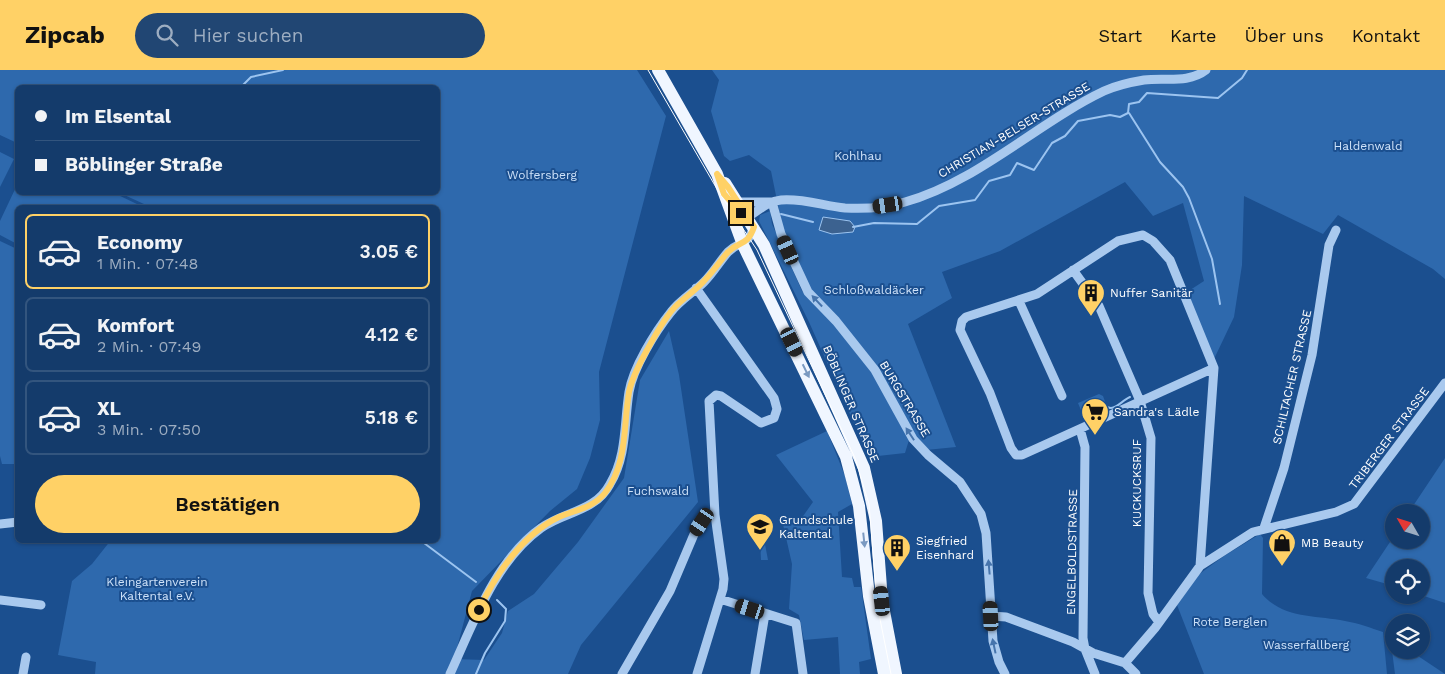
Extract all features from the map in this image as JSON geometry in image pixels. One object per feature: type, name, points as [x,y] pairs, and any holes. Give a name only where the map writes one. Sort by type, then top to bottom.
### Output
[{"type":"main road","name":"BÖBLINGER STRASSE","points":[[658,70],[717,174],[751,222],[788,294],[864,468],[876,521],[882,601],[896,674]]},
{"type":"main road","name":"BÖBLINGER STRASSE","points":[[717,174],[737,226],[738,244],[838,438],[852,474],[863,528],[873,625],[884,674]]},
{"type":"street","name":"CHRISTIAN-BELSER-STRASSE","points":[[751,222],[772,202],[781,200],[807,201],[844,208],[872,208],[905,202],[936,190],[970,172],[1106,90],[1145,80],[1197,77],[1206,70]]},
{"type":"street","name":"BÖBLINGER STRASSE","points":[[724,194],[737,210],[751,222]]},
{"type":"street","points":[[738,202],[772,202]]},
{"type":"street","name":"BURGSTRASSE","points":[[772,202],[781,234],[808,292],[865,357],[913,439],[928,455],[960,482],[981,514],[986,533],[994,650],[1005,674]]},
{"type":"street","points":[[450,674],[486,594],[523,545],[541,528],[595,502],[610,486],[621,460],[629,391],[635,373],[670,313],[738,244],[750,238],[751,222]]},
{"type":"street","name":"SCHILTACHER STRASSE","points":[[1264,528],[1284,468],[1310,363],[1320,312],[1329,245],[1336,230]]},
{"type":"street","points":[[1125,662],[1159,622],[1200,566],[1214,368],[1176,272],[1165,253],[1149,237],[1138,236],[1118,241],[1037,294],[966,317],[960,330],[990,393],[1011,448],[1016,455],[1022,455],[1214,368]]},
{"type":"street","name":"KUCKUCKSRUF","points":[[1074,270],[1099,306],[1140,401],[1151,438],[1148,593],[1153,614],[1159,622]]},
{"type":"street","points":[[696,288],[774,398],[777,409],[774,418],[761,423],[721,396],[716,395],[709,401],[715,515],[724,579],[720,599],[697,674]]},
{"type":"street","points":[[1020,301],[1062,396]]},
{"type":"street","name":"TRIBERGER STRASSE","points":[[1200,566],[1253,532],[1336,512],[1354,504],[1445,383]]},
{"type":"street","name":"ENGELBOLDSTRASSE","points":[[1080,429],[1086,447],[1083,638],[1085,649],[1096,674]]},
{"type":"street","points":[[622,674],[670,591],[695,532],[707,517],[715,515]]},
{"type":"street","points":[[0,524],[15,522]]},
{"type":"street","points":[[720,599],[796,623],[803,674]]},
{"type":"street","points":[[0,600],[41,605]]},
{"type":"street","points":[[755,674],[765,614]]},
{"type":"street","points":[[991,616],[1006,617],[1085,649],[1125,662],[1136,674]]},
{"type":"street","points":[[24,674],[26,657]]},
{"type":"green space","name":"Wolfersberg","points":[[0,70],[637,70],[666,116],[599,372],[600,420],[590,458],[577,489],[550,511],[472,591],[454,659],[484,660],[502,633],[508,611],[534,594],[578,542],[624,478],[640,380],[669,331],[679,375],[698,502],[581,645],[568,674],[95,674],[96,662],[58,655],[72,581],[92,564],[109,543],[440,543],[440,205],[144,205],[124,195],[440,195],[440,85],[15,85],[15,142],[0,135]]},
{"type":"green space","points":[[712,70],[1445,70],[1445,279],[1433,269],[1338,215],[1323,234],[1244,196],[1242,265],[1234,317],[1214,359],[1187,292],[1204,281],[1183,203],[1153,216],[1125,182],[1000,251],[942,272],[952,298],[908,324],[956,447],[926,450],[909,440],[905,453],[869,457],[809,322],[759,221],[760,215],[770,211],[772,224],[802,291],[834,323],[811,291],[785,240],[771,171],[749,155],[730,161],[724,156],[711,111],[719,80]]},
{"type":"green space","points":[[0,152],[14,159],[0,187]]},
{"type":"green space","points":[[15,189],[15,195],[118,195],[139,205],[15,205],[15,243],[0,235],[0,221]]},
{"type":"green space","points":[[0,241],[15,248],[15,464],[2,464],[0,456]]},
{"type":"green space","points":[[1099,394],[1103,396],[1108,410],[1085,420],[1078,403]]},
{"type":"green space","points":[[827,431],[845,476],[852,504],[838,512],[842,577],[852,578],[854,587],[861,587],[871,659],[859,662],[860,674],[840,674],[838,637],[804,640],[799,615],[789,609],[792,564],[782,520],[801,519],[813,502],[776,455]]},
{"type":"green space","points":[[1445,458],[1445,603],[1430,598],[1430,559],[1385,559],[1385,583],[1366,578],[1385,549],[1430,549],[1430,504],[1414,504]]},
{"type":"green space","name":"Rote Berglen","points":[[1260,534],[1263,538],[1262,594],[1270,602],[1290,612],[1350,622],[1383,632],[1387,674],[1204,674],[1177,605],[1198,575],[1224,556]]},
{"type":"green space","points":[[764,539],[768,560],[761,560],[760,540]]},
{"type":"green space","points":[[1393,659],[1422,659],[1445,674],[1395,674]]},
{"type":"shaded area","points":[[823,217],[850,221],[855,227],[853,232],[832,234],[819,230]]},
{"type":"waterway","points":[[243,85],[251,77],[283,70]]},
{"type":"waterway","points":[[853,227],[874,223],[917,224],[939,206],[975,200],[989,181],[1010,175],[1017,163],[1034,170],[1052,143],[1065,136],[1078,121],[1110,115],[1120,117],[1128,113],[1129,104],[1139,102],[1147,93],[1218,98],[1242,78],[1247,70]]},
{"type":"waterway","points":[[1129,113],[1160,162],[1183,187],[1189,198],[1212,259],[1220,304]]},
{"type":"waterway","points":[[781,214],[813,222]]},
{"type":"waterway","points":[[1102,403],[1109,408],[1113,408],[1130,397]]},
{"type":"waterway","points":[[424,543],[476,582]]},
{"type":"waterway","points":[[476,674],[485,653],[505,621],[506,609],[497,600]]},
{"type":"tram line","points":[[648,70],[717,189],[757,250],[855,458],[869,504],[877,604],[891,674]]},
{"type":"place","name":"Nuffer Sanitär","points":[[1091,317]]},
{"type":"place","name":"Sandra's Lädle","points":[[1095,436]]},
{"type":"place","name":"Grundschule Kaltental","points":[[760,551]]},
{"type":"place","name":"MB Beauty","points":[[1282,567]]},
{"type":"place","name":"Siegfried Eisenhard","points":[[897,572]]},
{"type":"route","points":[[479,610],[490,588],[523,545],[541,528],[560,517],[586,508],[595,502],[610,486],[621,460],[629,391],[635,373],[647,350],[675,306],[704,282],[728,252],[734,247],[743,245],[750,238],[754,227],[728,187],[717,174],[724,194],[741,213]]},
{"type":"park label","name":"Haldenwald","points":[[1368,146]]},
{"type":"park label","name":"Kohlhau","points":[[858,156]]},
{"type":"park label","name":"Schloßwaldäcker","points":[[874,290]]},
{"type":"park label","name":"Fuchswald","points":[[658,491]]},
{"type":"park label","name":"Kleingartenverein Kaltental e.V.","points":[[157,589]]},
{"type":"park label","name":"Wasserfallberg","points":[[1306,645]]}]
